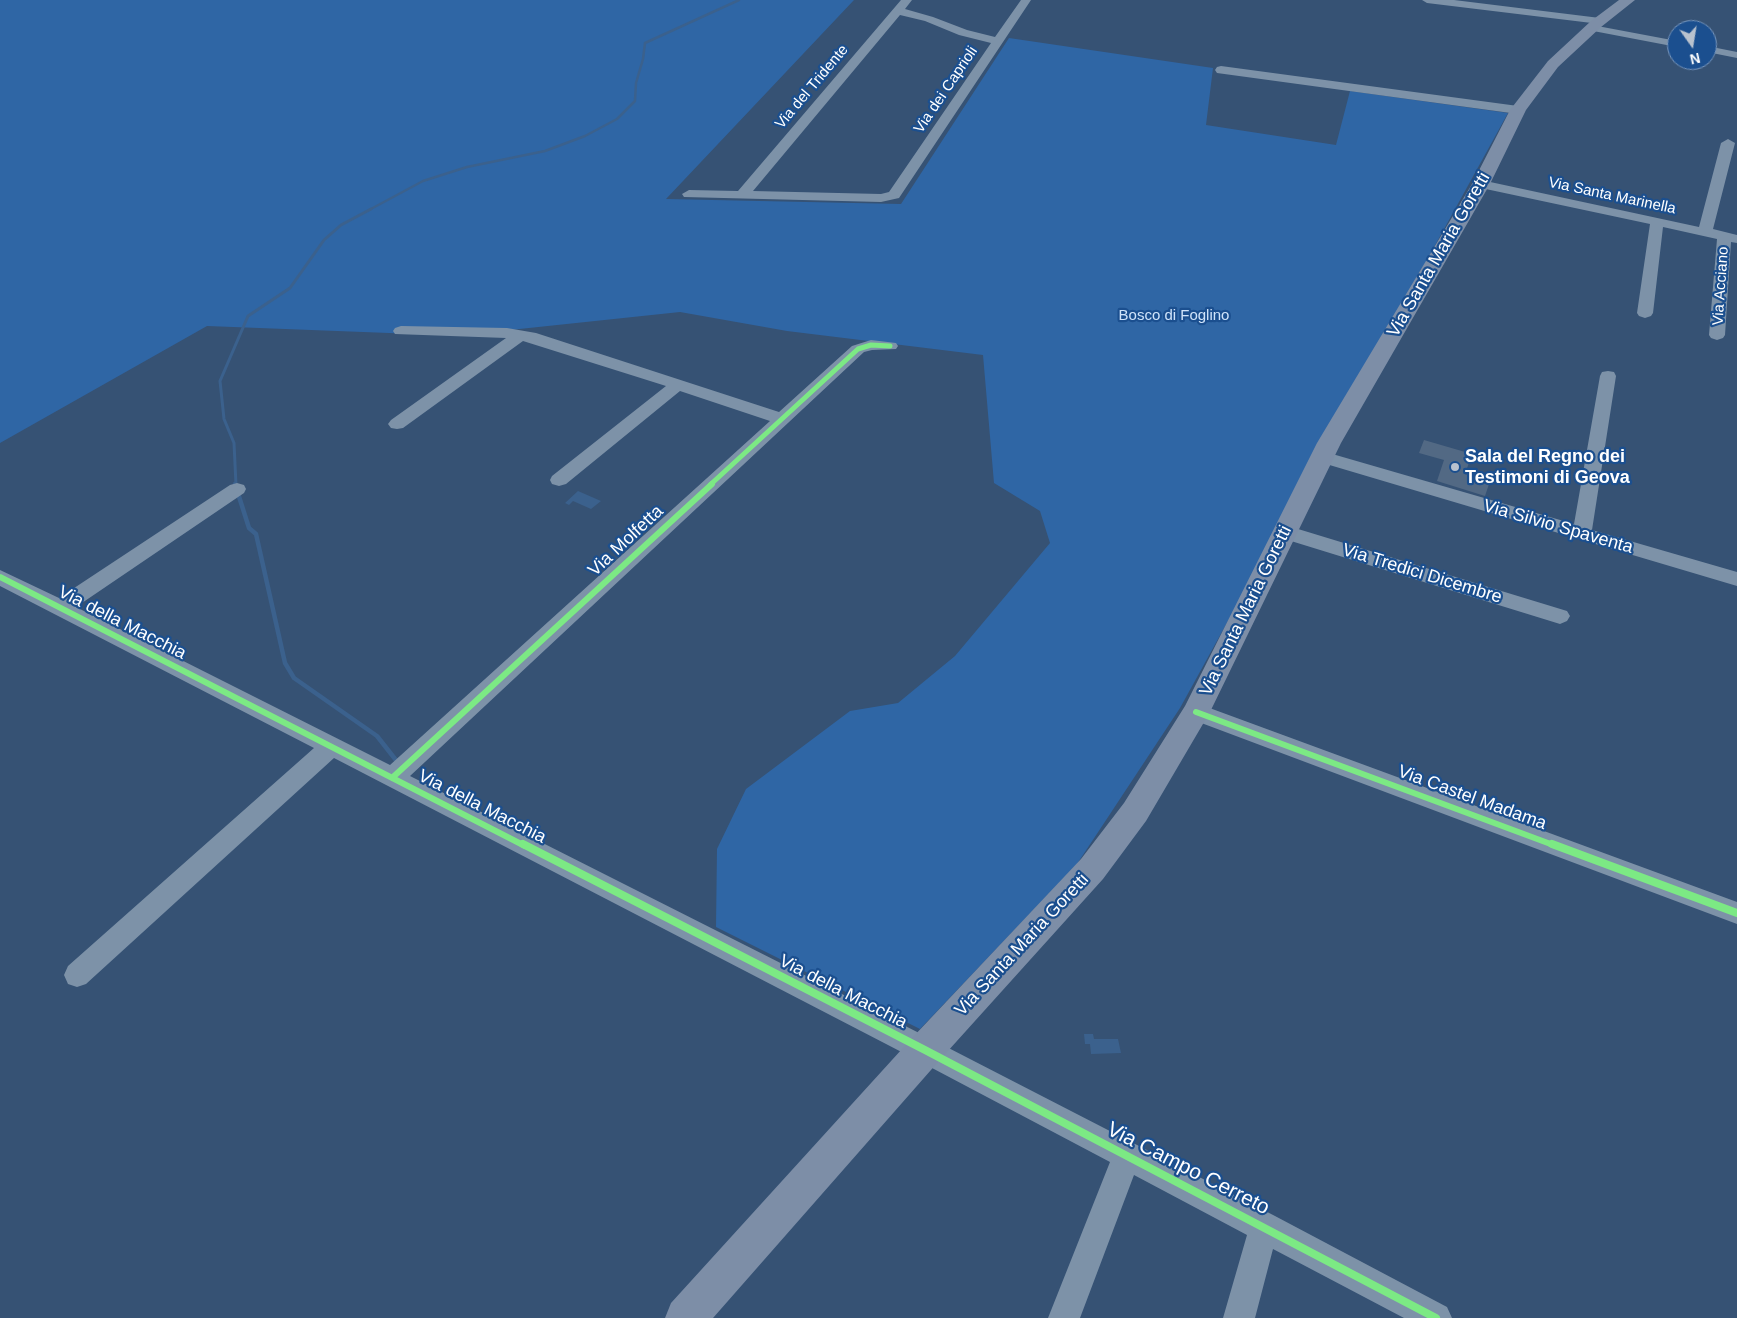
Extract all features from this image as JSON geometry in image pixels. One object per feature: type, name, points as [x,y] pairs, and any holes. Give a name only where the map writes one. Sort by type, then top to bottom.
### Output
[{"type":"main road","name":"Via Santa Maria Goretti","points":[[686,1318],[925,1050],[1103,855],[1151,789],[1196,712],[1322,457],[1480,184],[1518,110],[1545,73],[1596,24],[1628,0]]},
{"type":"street","name":"Via del Tridente","points":[[742,195],[907,0]]},
{"type":"street","name":"Via dei Caprioli","points":[[742,195],[882,198],[892,196],[896,193],[1026,0]]},
{"type":"street","points":[[1427,0],[1596,24],[1667,42]]},
{"type":"street","points":[[898,11],[929,19],[967,35],[998,41]]},
{"type":"street","points":[[1717,51],[1737,55]]},
{"type":"street","points":[[1221,70],[1518,110]]},
{"type":"street","points":[[1705,232],[1728,143]]},
{"type":"street","name":"Via Santa Marinella","points":[[1480,184],[1730,238]]},
{"type":"street","points":[[689,194],[742,195]]},
{"type":"street","points":[[1645,313],[1657,222]]},
{"type":"street","name":"Via Acciano","points":[[1717,335],[1730,238]]},
{"type":"street","points":[[401,331],[520,335],[541,340],[782,419]]},
{"type":"street","points":[[397,424],[520,335]]},
{"type":"street","name":"Via Molfetta","points":[[399,772],[858,349],[871,345],[890,346]]},
{"type":"street","points":[[1582,534],[1608,376]]},
{"type":"street","points":[[581,453],[675,383]]},
{"type":"street","points":[[559,480],[675,383]]},
{"type":"street","name":"Via Silvio Spaventa","points":[[1322,457],[1737,579]]},
{"type":"street","points":[[60,608],[237,489]]},
{"type":"street","name":"Via Tredici Dicembre","points":[[1285,532],[1560,616]]},
{"type":"street","name":"Via della Macchia","points":[[0,577],[331,747],[399,772],[925,1050]]},
{"type":"street","name":"Via Castel Madama","points":[[1196,712],[1737,913]]},
{"type":"street","points":[[78,975],[331,747]]},
{"type":"street","name":"Via Campo Cerreto","points":[[925,1050],[1436,1318]]},
{"type":"street","name":"Via Campo Cerreto","points":[[1064,1318],[1127,1156]]},
{"type":"street","points":[[1239,1318],[1264,1227]]},
{"type":"green space","name":"Bosco di Foglino","points":[[0,0],[854,0],[666,199],[901,204],[1009,38],[1213,68],[1206,125],[1336,145],[1350,91],[1508,113],[1180,708],[1077,864],[920,1029],[716,927],[717,849],[746,789],[850,711],[898,703],[955,656],[1050,543],[1040,511],[994,483],[983,355],[787,331],[680,312],[510,330],[493,337],[207,326],[0,443]]},
{"type":"shaded area","points":[[578,491],[601,501],[591,509],[573,501],[569,505],[565,503]]},
{"type":"shaded area","points":[[1084,1034],[1093,1034],[1094,1039],[1118,1039],[1121,1053],[1091,1054],[1090,1044],[1085,1044]]},
{"type":"building","name":"Sala del Regno dei Testimoni di Geova","points":[[1424,440],[1472,454],[1465,474],[1490,481],[1485,496],[1437,481],[1444,460],[1419,453]]},
{"type":"waterway","points":[[369,210],[423,181],[467,167],[545,151],[585,136],[617,119],[635,101],[636,83],[643,59],[645,43],[739,0]]},
{"type":"waterway","points":[[236,485],[234,443],[224,419],[220,381],[248,316],[290,288],[324,240],[341,225],[371,209]]},
{"type":"waterway","points":[[235,484],[249,528],[256,534],[285,663],[294,678],[377,736],[399,764]]},
{"type":"cycle path","points":[[392,778],[858,349],[871,345],[890,346]]},
{"type":"cycle path","points":[[0,577],[925,1050],[1436,1318]]},
{"type":"cycle path","points":[[1196,712],[1737,913]]},
{"type":"place","name":"Sala del Regno dei Testimoni di Geova","points":[[1455,467]]}]
